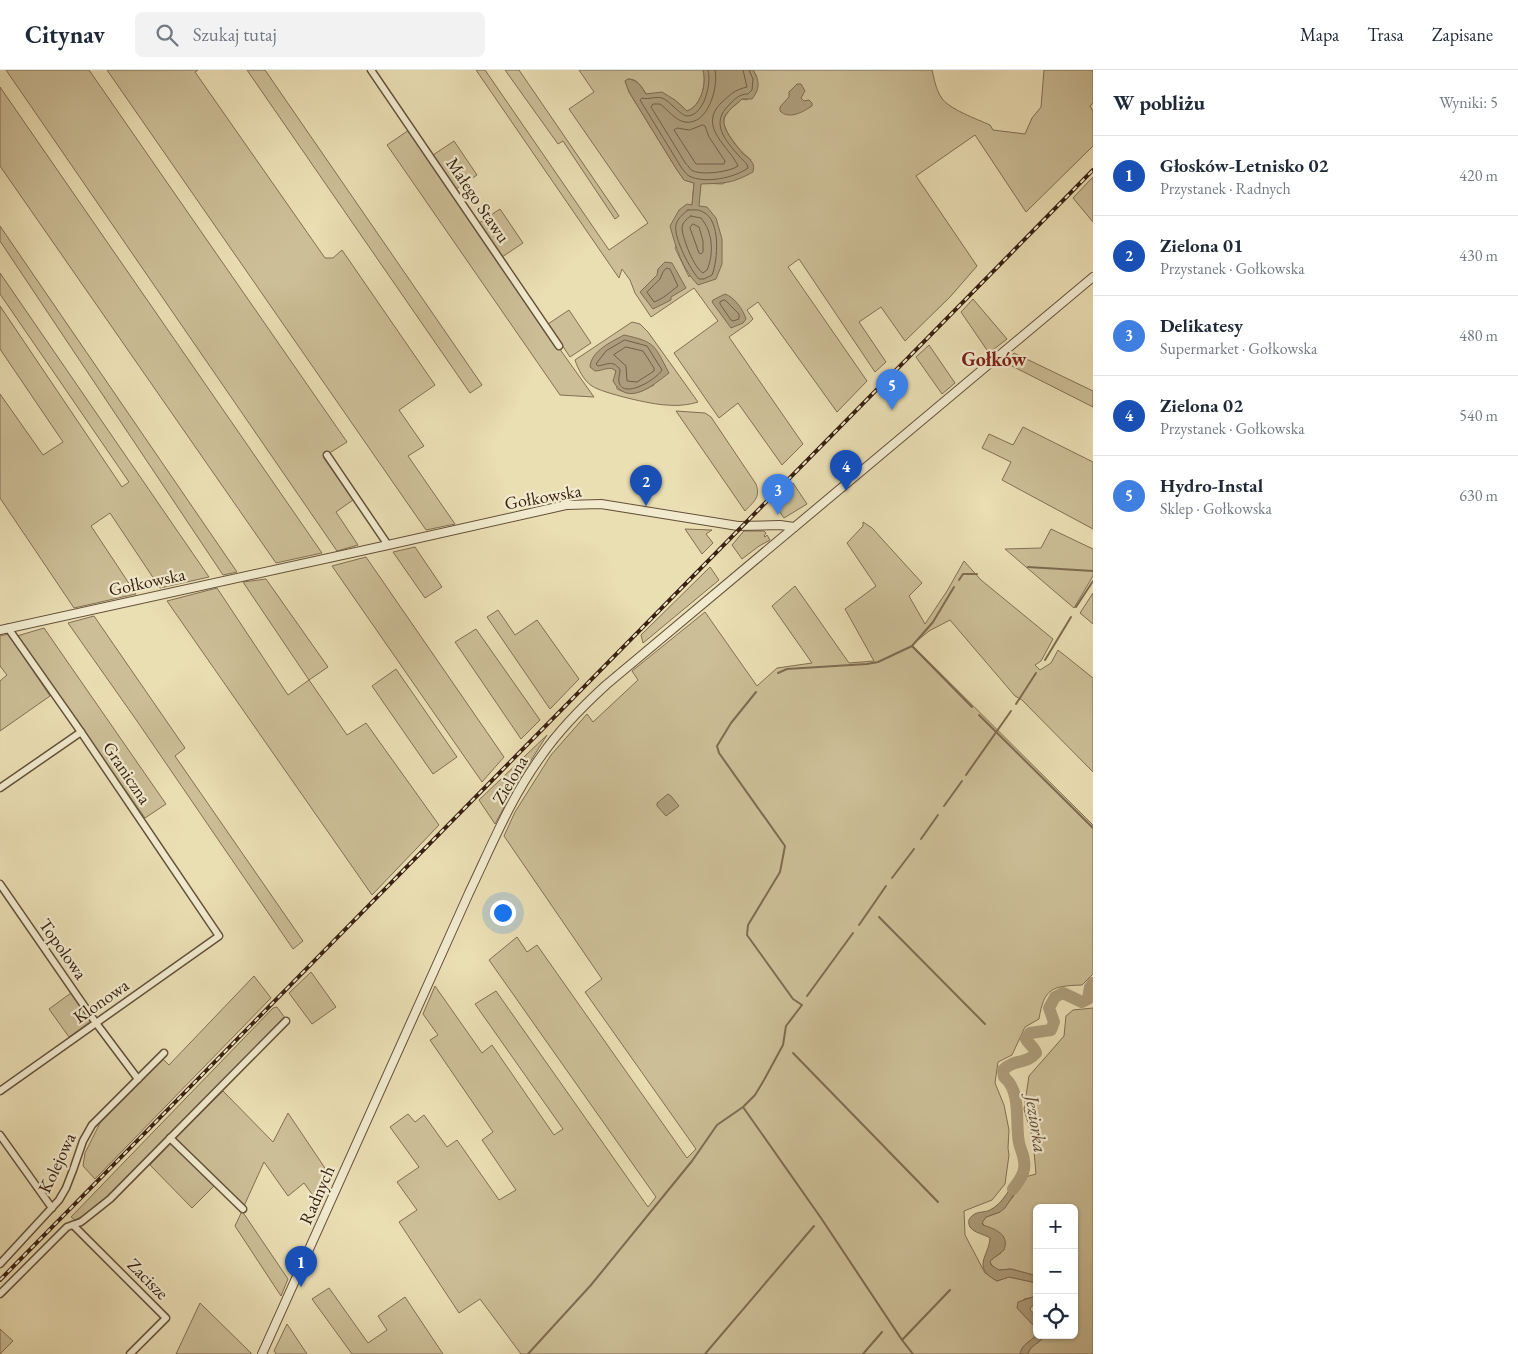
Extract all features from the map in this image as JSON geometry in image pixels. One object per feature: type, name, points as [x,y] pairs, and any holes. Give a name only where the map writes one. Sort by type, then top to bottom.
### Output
[{"type":"street","name":"Małego Stawu","points":[[371,70],[559,346]]},
{"type":"street","points":[[794,527],[1093,277]]},
{"type":"street","points":[[327,455],[388,545]]},
{"type":"street","name":"Gołkowska","points":[[4,629],[555,507],[578,504],[601,504],[738,526],[780,525],[794,527]]},
{"type":"street","name":"Zielona","points":[[363,1130],[477,876],[519,792],[542,754],[574,714],[606,684],[794,527]]},
{"type":"street","name":"Graniczna","points":[[4,629],[81,732],[219,936]]},
{"type":"street","points":[[0,788],[81,732]]},
{"type":"street","name":"Topolowa","points":[[0,884],[96,1023],[138,1078]]},
{"type":"street","name":"Klonowa","points":[[0,1091],[219,936]]},
{"type":"street","points":[[0,1294],[67,1227],[82,1222],[110,1199],[286,1021]]},
{"type":"street","name":"Kolejowa","points":[[0,1264],[52,1208],[66,1188],[83,1140],[92,1125],[164,1053]]},
{"type":"street","name":"Radnych","points":[[262,1354],[363,1130]]},
{"type":"street","points":[[0,1135],[52,1208]]},
{"type":"street","points":[[170,1138],[243,1209]]},
{"type":"street","name":"Zacisze","points":[[73,1225],[166,1318],[130,1354]]},
{"type":"shaded area","points":[[6,70],[89,70],[347,442],[323,457],[353,500],[336,512],[358,545],[337,551]]},
{"type":"shaded area","points":[[107,70],[198,70],[195,72],[325,258],[333,258],[342,250],[435,385],[399,410],[424,446],[408,456],[455,524],[426,530]]},
{"type":"shaded area","points":[[247,70],[265,70],[482,385],[470,393]]},
{"type":"shaded area","points":[[476,70],[485,70],[609,250],[648,223],[569,109],[594,92],[579,70],[703,70],[702,94],[696,104],[687,111],[675,100],[646,94],[634,80],[628,79],[625,81],[629,92],[677,170],[684,180],[694,183],[692,205],[675,248],[689,277],[701,183],[723,184],[751,160],[738,148],[726,130],[724,120],[729,111],[742,99],[747,100],[757,77],[753,70],[932,70],[939,94],[950,106],[990,125],[993,130],[1025,134],[1032,118],[1041,107],[1044,70],[1093,70],[1093,103],[1090,106],[1093,111],[1093,146],[1026,212],[975,135],[916,176],[977,266],[950,297],[905,341],[881,307],[859,322],[886,362],[875,372],[799,259],[788,267],[867,381],[837,412],[758,302],[747,310],[753,319],[729,337],[803,444],[782,465],[738,403],[719,418],[674,353],[718,321],[694,288],[651,317],[635,293],[630,280],[622,269],[619,278]]},
{"type":"shaded area","points":[[505,70],[519,70],[619,216],[615,219],[563,141],[558,144]]},
{"type":"shaded area","points":[[0,87],[322,553],[276,563],[0,166]]},
{"type":"shaded area","points":[[409,130],[594,397],[560,395],[387,145]]},
{"type":"shaded area","points":[[454,141],[477,175],[456,189],[433,155]]},
{"type":"shaded area","points":[[1093,177],[1093,222],[1073,198]]},
{"type":"shaded area","points":[[500,209],[523,243],[502,257],[479,223]]},
{"type":"shaded area","points":[[0,226],[237,572],[223,575],[0,241]]},
{"type":"shaded area","points":[[0,273],[209,577],[160,588],[110,513],[91,526],[136,594],[74,608],[0,498],[0,394],[43,455],[63,442],[0,349],[0,306],[122,487],[129,482],[0,294]]},
{"type":"shaded area","points":[[973,299],[1007,339],[989,353],[961,312]]},
{"type":"shaded area","points":[[569,310],[591,343],[570,357],[548,324]]},
{"type":"shaded area","points":[[632,322],[640,324],[648,332],[698,402],[687,405],[660,404],[606,392],[586,381],[575,360]],"holes":[[[611,367],[654,385],[645,390],[631,393],[617,389],[616,371]]]},
{"type":"shaded area","points":[[929,345],[955,383],[942,394],[916,357]]},
{"type":"shaded area","points":[[1014,353],[1093,391],[1093,407],[1008,364],[1007,361]]},
{"type":"shaded area","points":[[676,411],[705,413],[711,417],[756,484],[757,496],[745,511]]},
{"type":"shaded area","points":[[1023,427],[1093,462],[1093,529],[1002,480],[1011,462],[982,448],[989,434],[1013,445]]},
{"type":"shaded area","points":[[793,483],[807,504],[784,518],[773,502]]},
{"type":"shaded area","points":[[863,522],[872,528],[922,583],[909,596],[925,624],[964,561],[981,580],[1053,639],[1041,661],[1035,665],[1040,670],[1051,663],[1058,650],[1093,678],[1093,772],[1022,700],[1015,696],[950,620],[929,631],[912,645],[1093,825],[1093,974],[1082,985],[1063,986],[1051,991],[1044,1001],[1039,1019],[1025,1027],[1012,1055],[998,1062],[995,1083],[1004,1105],[1009,1130],[1009,1155],[1005,1184],[992,1200],[964,1211],[965,1235],[985,1273],[997,1281],[1009,1277],[1033,1282],[1033,1297],[1024,1299],[1017,1308],[1033,1325],[1033,1338],[1024,1345],[1020,1354],[521,1354],[480,1299],[459,1313],[399,1222],[417,1210],[397,1182],[419,1167],[390,1127],[408,1114],[415,1122],[424,1115],[447,1147],[457,1140],[499,1200],[516,1190],[482,1140],[493,1132],[430,1040],[438,1035],[423,1014],[435,986],[482,1053],[492,1045],[554,1135],[563,1129],[475,1004],[496,991],[648,1207],[656,1197],[489,960],[517,937],[527,952],[537,945],[687,1158],[696,1149],[585,992],[602,979],[504,836],[515,812],[551,755],[587,714],[593,722],[638,680],[632,671],[705,612],[757,686],[777,668],[812,663],[772,606],[795,586],[849,663],[874,661],[845,609],[876,586],[847,543],[863,526]]},
{"type":"shaded area","points":[[685,529],[712,530],[706,534],[713,543],[702,554]]},
{"type":"shaded area","points":[[1051,529],[1093,549],[1093,576],[1074,608],[1005,549],[1041,548]]},
{"type":"shaded area","points":[[744,531],[764,531],[766,533],[764,536],[767,535],[770,540],[742,559],[732,545]]},
{"type":"shaded area","points":[[415,547],[442,587],[425,598],[393,552]]},
{"type":"shaded area","points":[[366,557],[504,757],[482,782],[332,566]]},
{"type":"shaded area","points":[[710,567],[719,580],[643,643],[641,635]]},
{"type":"shaded area","points":[[266,579],[328,667],[309,680],[243,582]]},
{"type":"shaded area","points":[[217,588],[288,695],[309,680],[347,735],[366,723],[439,825],[372,895],[167,601]]},
{"type":"shaded area","points":[[1093,593],[1093,624],[1080,613]]},
{"type":"shaded area","points":[[498,610],[515,635],[537,620],[579,679],[550,709],[487,617]]},
{"type":"shaded area","points":[[94,616],[185,748],[175,756],[303,941],[293,949],[68,623]]},
{"type":"shaded area","points":[[44,628],[166,804],[145,818],[17,636]]},
{"type":"shaded area","points":[[476,629],[540,720],[521,739],[455,642]]},
{"type":"shaded area","points":[[8,634],[50,696],[0,731],[0,681],[7,675],[0,666],[0,636]]},
{"type":"shaded area","points":[[396,669],[457,757],[433,774],[372,686]]},
{"type":"shaded area","points":[[547,735],[520,778],[495,824],[479,800]]},
{"type":"shaded area","points":[[311,972],[336,1007],[312,1024],[289,993]]},
{"type":"shaded area","points":[[254,976],[271,998],[95,1179],[83,1166],[85,1153],[100,1123],[163,1059],[169,1065]]},
{"type":"shaded area","points":[[71,993],[91,1021],[69,1037],[49,1009]]},
{"type":"shaded area","points":[[277,1007],[285,1018],[94,1210],[75,1220],[71,1217],[273,1008]]},
{"type":"shaded area","points":[[1093,1008],[1093,1354],[1028,1354],[1031,1348],[1042,1339],[1078,1339],[1078,1204],[1033,1204],[1033,1275],[1011,1269],[999,1270],[994,1268],[989,1261],[1001,1253],[982,1222],[986,1217],[1000,1212],[1013,1197],[1025,1177],[1036,1174],[1033,1140],[1024,1109],[1029,1076],[1064,1036],[1066,1016],[1073,1010]]},
{"type":"shaded area","points":[[223,1091],[273,1142],[288,1113],[331,1177],[320,1205],[304,1183],[288,1196],[264,1162],[244,1206],[176,1138]]},
{"type":"shaded area","points":[[171,1143],[215,1185],[192,1208],[150,1165]]},
{"type":"shaded area","points":[[242,1211],[288,1279],[281,1296],[235,1226]]},
{"type":"shaded area","points":[[329,1288],[368,1343],[387,1330],[378,1316],[405,1297],[443,1354],[352,1354],[312,1299]]},
{"type":"shaded area","points":[[200,1303],[252,1354],[176,1354]]},
{"type":"shaded area","points":[[287,1324],[307,1354],[276,1354],[274,1351]]},
{"type":"shaded area","points":[[0,1329],[13,1341],[0,1354]]},
{"type":"water","points":[[703,70],[753,70],[758,85],[757,92],[752,99],[742,99],[729,111],[724,120],[726,130],[732,140],[753,163],[753,172],[728,182],[701,184],[699,206],[707,207],[716,218],[722,239],[722,264],[716,279],[698,285],[684,265],[677,250],[670,226],[679,210],[687,204],[692,205],[694,183],[684,180],[677,170],[629,92],[625,81],[628,79],[637,82],[646,94],[662,92],[687,111],[696,104],[702,94]]},
{"type":"water","points":[[797,84],[801,84],[805,91],[801,98],[804,101],[809,100],[812,106],[796,114],[784,114],[780,111],[780,107],[789,97],[789,92]]},
{"type":"water","points":[[665,262],[672,263],[686,288],[671,297],[671,300],[653,309],[640,292],[657,275],[658,269]]},
{"type":"water","points":[[725,294],[738,304],[746,319],[743,323],[731,328],[712,302]]},
{"type":"water","points":[[624,335],[642,340],[653,346],[669,373],[641,392],[626,393],[619,389],[613,381],[616,371],[614,369],[609,368],[595,371],[590,367],[591,361],[598,352]]},
{"type":"water","points":[[668,794],[679,806],[666,816],[657,806],[657,803]]},
{"type":"water","points":[[1019,1173],[1025,1177],[1005,1208],[986,1217],[982,1223],[1000,1233],[1005,1240],[1004,1250],[990,1261],[991,1265],[999,1270],[1011,1269],[1033,1275],[1033,1282],[1009,1277],[997,1281],[989,1276],[983,1266],[983,1261],[990,1238],[974,1231],[969,1224],[970,1218],[974,1214],[985,1212],[995,1207],[1007,1194]]},
{"type":"water","points":[[1033,1297],[1033,1306],[1030,1310],[1033,1313],[1033,1325],[1017,1308],[1018,1302]]},
{"type":"water","points":[[1033,1338],[1042,1339],[1031,1348],[1028,1354],[1020,1354],[1025,1345]]},
{"type":"waterway","points":[[1028,567],[1093,571]]},
{"type":"waterway","points":[[959,580],[963,574],[977,574]]},
{"type":"waterway","points":[[1076,607],[1093,581]]},
{"type":"waterway","points":[[912,646],[933,622],[954,587]]},
{"type":"waterway","points":[[1045,660],[1071,617]]},
{"type":"waterway","points":[[778,673],[787,669],[878,662],[912,646],[972,707]]},
{"type":"waterway","points":[[1016,704],[1036,673]]},
{"type":"waterway","points":[[756,692],[731,723],[717,746],[719,753],[785,846],[780,872],[748,925],[747,935],[793,999],[802,1005],[786,1026],[783,1045],[764,1080],[755,1095],[743,1107],[821,1218],[902,1340],[950,1290]]},
{"type":"waterway","points":[[966,775],[1011,711]]},
{"type":"waterway","points":[[979,715],[1093,828]]},
{"type":"waterway","points":[[944,806],[962,781]]},
{"type":"waterway","points":[[921,839],[938,815]]},
{"type":"waterway","points":[[892,878],[914,849]]},
{"type":"waterway","points":[[859,925],[886,886]]},
{"type":"waterway","points":[[879,917],[985,1024]]},
{"type":"waterway","points":[[807,996],[853,933]]},
{"type":"waterway","name":"Jeziorka","points":[[1013,1189],[1023,1175],[1024,1162],[1019,1143],[1016,1099],[1010,1083],[1004,1077],[1003,1070],[1007,1066],[1028,1059],[1036,1053],[1026,1039],[1030,1033],[1051,1030],[1054,1022],[1049,1008],[1055,997],[1063,993],[1082,1002],[1088,999],[1090,987],[1093,983]]},
{"type":"waterway","points":[[793,1053],[938,1202]]},
{"type":"waterway","points":[[528,1354],[591,1285],[692,1161],[717,1125],[743,1107]]},
{"type":"waterway","points":[[705,1354],[814,1226]]},
{"type":"waterway","points":[[863,1354],[882,1332]]},
{"type":"waterway","points":[[902,1340],[913,1354]]},
{"type":"railway","points":[[0,1280],[1093,170]]},
{"type":"place","name":"Hydro-Instal","points":[[892,410]]},
{"type":"place","name":"Zielona 02","points":[[846,491]]},
{"type":"place","name":"Zielona 01","points":[[646,506]]},
{"type":"place","name":"Delikatesy","points":[[778,515]]},
{"type":"place","name":"Głosków-Letnisko 02","points":[[301,1287]]},
{"type":"district","name":"Gołków","points":[[994,359]]}]
